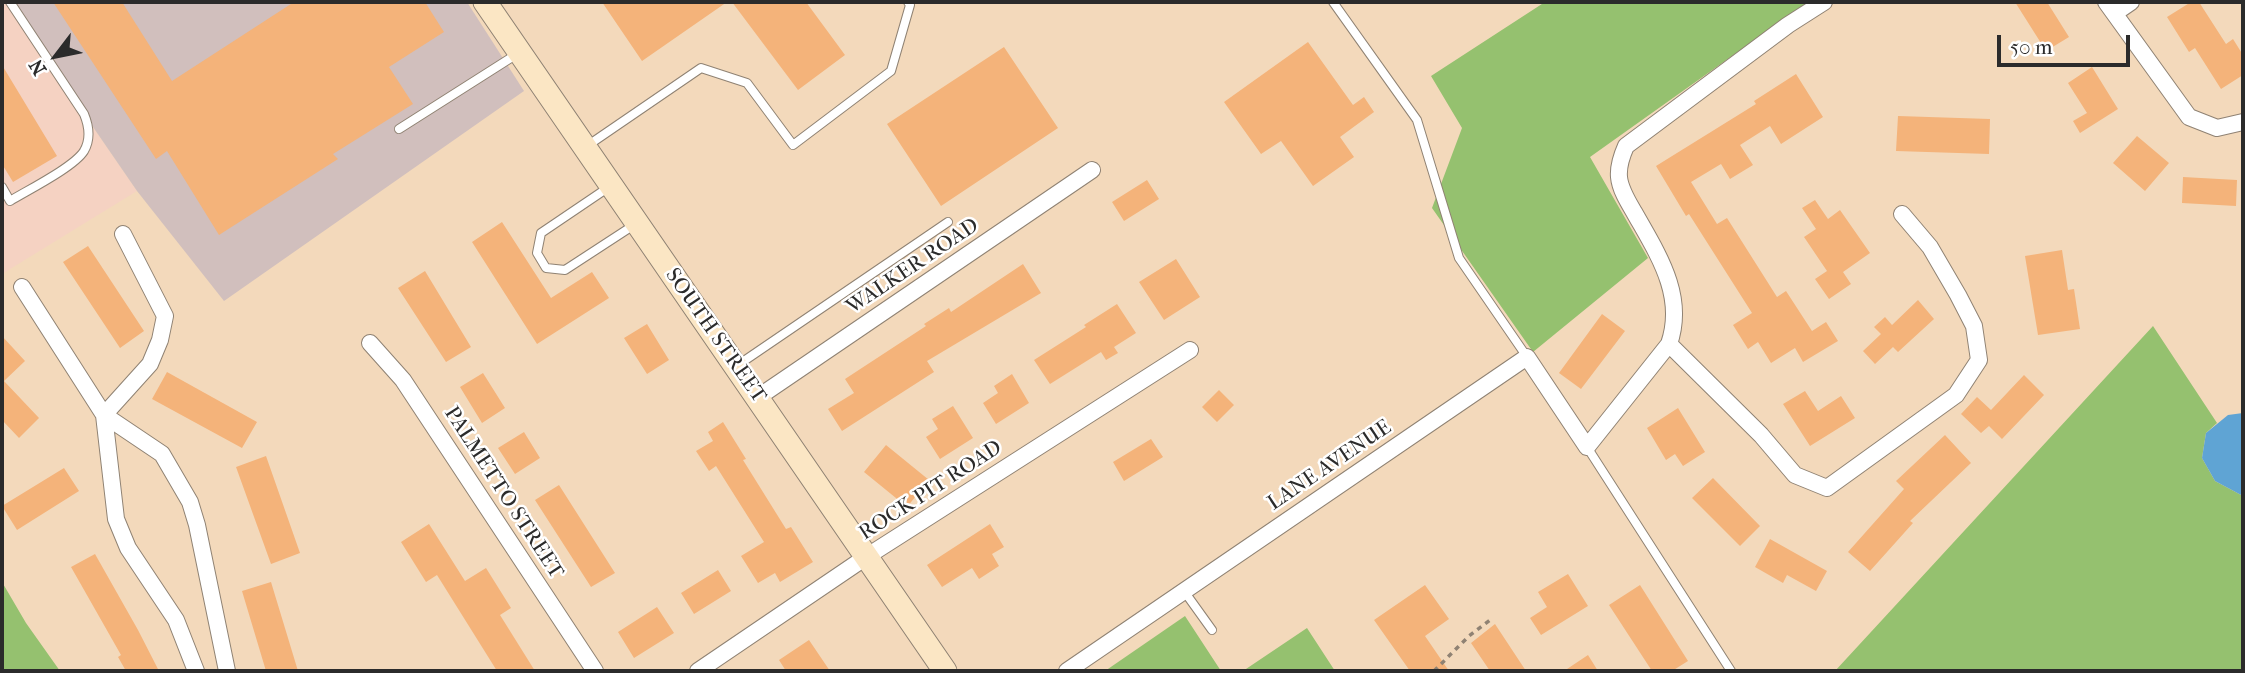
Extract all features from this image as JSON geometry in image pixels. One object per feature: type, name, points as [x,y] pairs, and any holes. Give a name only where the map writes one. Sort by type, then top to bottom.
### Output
[{"type":"main road","name":"SOUTH STREET","points":[[485,2],[944,671]]},
{"type":"street","points":[[1527,357],[1587,447],[1669,344],[1674,329],[1673,295],[1666,268],[1628,202],[1619,177],[1626,146],[1824,2]]},
{"type":"street","points":[[2131,2],[2111,8],[2189,117],[2217,128],[2243,122]]},
{"type":"street","name":"WALKER ROAD","points":[[757,398],[1092,170]]},
{"type":"street","points":[[1669,344],[1761,435],[1795,475],[1827,488],[1956,395],[1979,360],[1974,326],[1958,295],[1930,247],[1902,214]]},
{"type":"street","points":[[123,234],[166,316],[150,364],[104,415],[116,519],[128,548],[176,620],[196,671]]},
{"type":"street","points":[[22,287],[104,415],[162,454],[190,502],[227,671]]},
{"type":"street","name":"PALMETTO STREET","points":[[370,343],[403,380],[595,671]]},
{"type":"street","name":"ROCK PIT ROAD","points":[[698,671],[866,557],[1190,350]]},
{"type":"street","name":"LANE AVENUE","points":[[1067,671],[1527,357]]},
{"type":"lane","points":[[2,187],[10,201],[66,166],[83,153],[88,142],[89,126],[84,114],[10,2]]},
{"type":"lane","points":[[585,147],[701,68],[747,83],[793,145],[891,71],[911,5],[908,2]]},
{"type":"lane","points":[[1333,2],[1417,120],[1459,258],[1527,357]]},
{"type":"lane","points":[[399,129],[520,53]]},
{"type":"lane","points":[[610,185],[541,233],[537,253],[546,268],[565,270],[636,223]]},
{"type":"lane","points":[[735,367],[948,222]]},
{"type":"lane","points":[[1587,447],[1731,671]]},
{"type":"lane","points":[[1184,591],[1212,630]]},
{"type":"path","points":[[1434,671],[1469,636],[1490,620]]},
{"type":"shaded area","points":[[2,2],[7,2],[137,191],[2,274]]},
{"type":"shaded area","points":[[7,2],[467,2],[524,91],[224,301],[137,191]]},
{"type":"green space","points":[[1545,2],[1808,2],[1590,157],[1648,258],[1533,352],[1432,208],[1462,128],[1431,76]]},
{"type":"green space","points":[[2153,326],[2217,423],[2206,433],[2202,458],[2215,481],[2243,496],[2243,671],[1835,671]]},
{"type":"green space","points":[[2,582],[26,623],[60,671],[2,671]]},
{"type":"green space","points":[[1185,616],[1221,671],[1105,671]]},
{"type":"green space","points":[[1307,628],[1335,671],[1243,671]]},
{"type":"water","points":[[2243,413],[2243,496],[2215,481],[2202,458],[2206,433],[2228,415]]},
{"type":"building","points":[[53,2],[122,2],[172,81],[294,2],[425,2],[444,32],[389,67],[413,104],[333,154],[338,159],[219,235],[167,151],[156,159]]},
{"type":"building","points":[[602,2],[727,2],[642,61]]},
{"type":"building","points":[[732,2],[806,2],[845,55],[798,90]]},
{"type":"building","points":[[2015,2],[2047,2],[2069,37],[2046,51]]},
{"type":"building","points":[[2191,2],[2199,2],[2226,44],[2233,39],[2243,55],[2243,75],[2221,89],[2195,48],[2189,52],[2167,17]]},
{"type":"building","points":[[1308,42],[1353,105],[1364,97],[1374,112],[1340,137],[1354,157],[1313,186],[1281,141],[1261,154],[1224,102]]},
{"type":"building","points":[[1004,47],[1058,128],[941,206],[887,124]]},
{"type":"building","points":[[2,65],[57,156],[13,182],[2,164]]},
{"type":"building","points":[[2092,67],[2118,109],[2080,133],[2073,121],[2087,113],[2068,83]]},
{"type":"building","points":[[1796,74],[1823,117],[1781,144],[1770,126],[1740,145],[1753,165],[1730,179],[1721,164],[1691,182],[1717,224],[1727,218],[1777,297],[1786,291],[1812,331],[1826,322],[1838,341],[1803,362],[1795,348],[1771,363],[1758,342],[1748,349],[1733,325],[1752,313],[1689,214],[1686,216],[1656,166],[1756,104],[1754,101]]},
{"type":"building","points":[[1898,116],[1990,119],[1989,154],[1896,151]]},
{"type":"building","points":[[2137,136],[2169,163],[2145,191],[2113,163]]},
{"type":"building","points":[[2183,177],[2237,180],[2236,206],[2182,203]]},
{"type":"building","points":[[1147,180],[1159,199],[1124,221],[1112,202]]},
{"type":"building","points":[[1815,200],[1828,219],[1840,210],[1870,253],[1843,272],[1851,284],[1829,299],[1815,279],[1827,271],[1804,237],[1816,229],[1802,208]]},
{"type":"building","points":[[502,222],[551,298],[592,272],[609,298],[537,344],[472,242]]},
{"type":"building","points":[[88,246],[144,331],[120,348],[63,262]]},
{"type":"building","points":[[2062,250],[2068,290],[2074,289],[2080,329],[2038,335],[2025,256]]},
{"type":"building","points":[[1176,259],[1200,297],[1164,320],[1139,282]]},
{"type":"building","points":[[1023,264],[1041,293],[927,361],[934,372],[842,431],[828,409],[854,393],[845,379],[926,326],[924,324],[949,308],[951,312]]},
{"type":"building","points":[[425,271],[471,347],[446,362],[398,288]]},
{"type":"building","points":[[1918,300],[1934,319],[1898,352],[1893,347],[1875,364],[1863,351],[1881,334],[1874,327],[1885,317],[1892,325]]},
{"type":"building","points":[[1117,304],[1136,333],[1114,347],[1118,353],[1106,360],[1101,352],[1050,384],[1034,360]]},
{"type":"building","points":[[1602,314],[1625,331],[1581,389],[1559,373]]},
{"type":"building","points":[[647,324],[669,360],[647,374],[624,338]]},
{"type":"building","points":[[2,336],[25,361],[4,381],[39,418],[19,438],[2,420]]},
{"type":"building","points":[[167,372],[257,422],[242,448],[152,399]]},
{"type":"building","points":[[483,373],[505,408],[482,423],[460,387]]},
{"type":"building","points":[[1012,374],[1029,403],[996,424],[983,403],[998,393],[994,386]]},
{"type":"building","points":[[2024,375],[2044,395],[2002,439],[1989,426],[1981,433],[1961,414],[1977,397],[1991,410]]},
{"type":"building","points":[[1219,390],[1234,405],[1217,422],[1202,407]]},
{"type":"building","points":[[1805,391],[1818,411],[1841,396],[1855,418],[1810,446],[1783,404]]},
{"type":"building","points":[[953,406],[973,438],[940,459],[926,437],[938,429],[932,419]]},
{"type":"building","points":[[1678,408],[1705,452],[1683,466],[1675,454],[1666,460],[1647,428]]},
{"type":"building","points":[[723,422],[786,529],[791,527],[813,562],[780,582],[775,573],[758,583],[741,556],[764,542],[716,466],[709,471],[696,451],[713,441],[708,432]]},
{"type":"building","points":[[524,432],[540,458],[515,474],[498,448]]},
{"type":"building","points":[[1945,435],[1971,463],[1910,521],[1913,523],[1870,571],[1848,552],[1904,489],[1896,481]]},
{"type":"building","points":[[1151,439],[1163,457],[1124,481],[1113,462]]},
{"type":"building","points":[[886,445],[929,480],[907,507],[864,472]]},
{"type":"building","points":[[266,456],[300,553],[271,564],[236,467]]},
{"type":"building","points":[[64,468],[79,491],[17,530],[2,506]]},
{"type":"building","points":[[1713,478],[1760,526],[1740,546],[1692,498]]},
{"type":"building","points":[[559,485],[615,573],[591,587],[535,500]]},
{"type":"building","points":[[429,524],[465,581],[486,568],[511,608],[500,615],[535,671],[497,671],[437,575],[426,582],[401,542]]},
{"type":"building","points":[[990,524],[1004,547],[992,554],[999,566],[979,579],[972,568],[942,587],[927,565]]},
{"type":"building","points":[[1770,539],[1827,571],[1816,591],[1787,575],[1783,583],[1755,567]]},
{"type":"building","points":[[95,554],[159,671],[126,671],[118,657],[121,655],[71,567]]},
{"type":"building","points":[[718,570],[731,591],[694,614],[681,593]]},
{"type":"building","points":[[1568,574],[1588,606],[1541,635],[1530,618],[1547,607],[1538,592]]},
{"type":"building","points":[[271,582],[298,671],[266,671],[242,591]]},
{"type":"building","points":[[1425,585],[1449,619],[1425,636],[1449,671],[1410,671],[1374,620]]},
{"type":"building","points":[[1640,585],[1688,661],[1672,671],[1652,671],[1609,605]]},
{"type":"building","points":[[657,607],[674,633],[634,658],[618,632]]},
{"type":"building","points":[[1495,624],[1526,671],[1490,671],[1471,643]]},
{"type":"building","points":[[809,640],[830,671],[786,671],[779,660]]},
{"type":"building","points":[[1588,655],[1598,671],[1564,671]]}]
